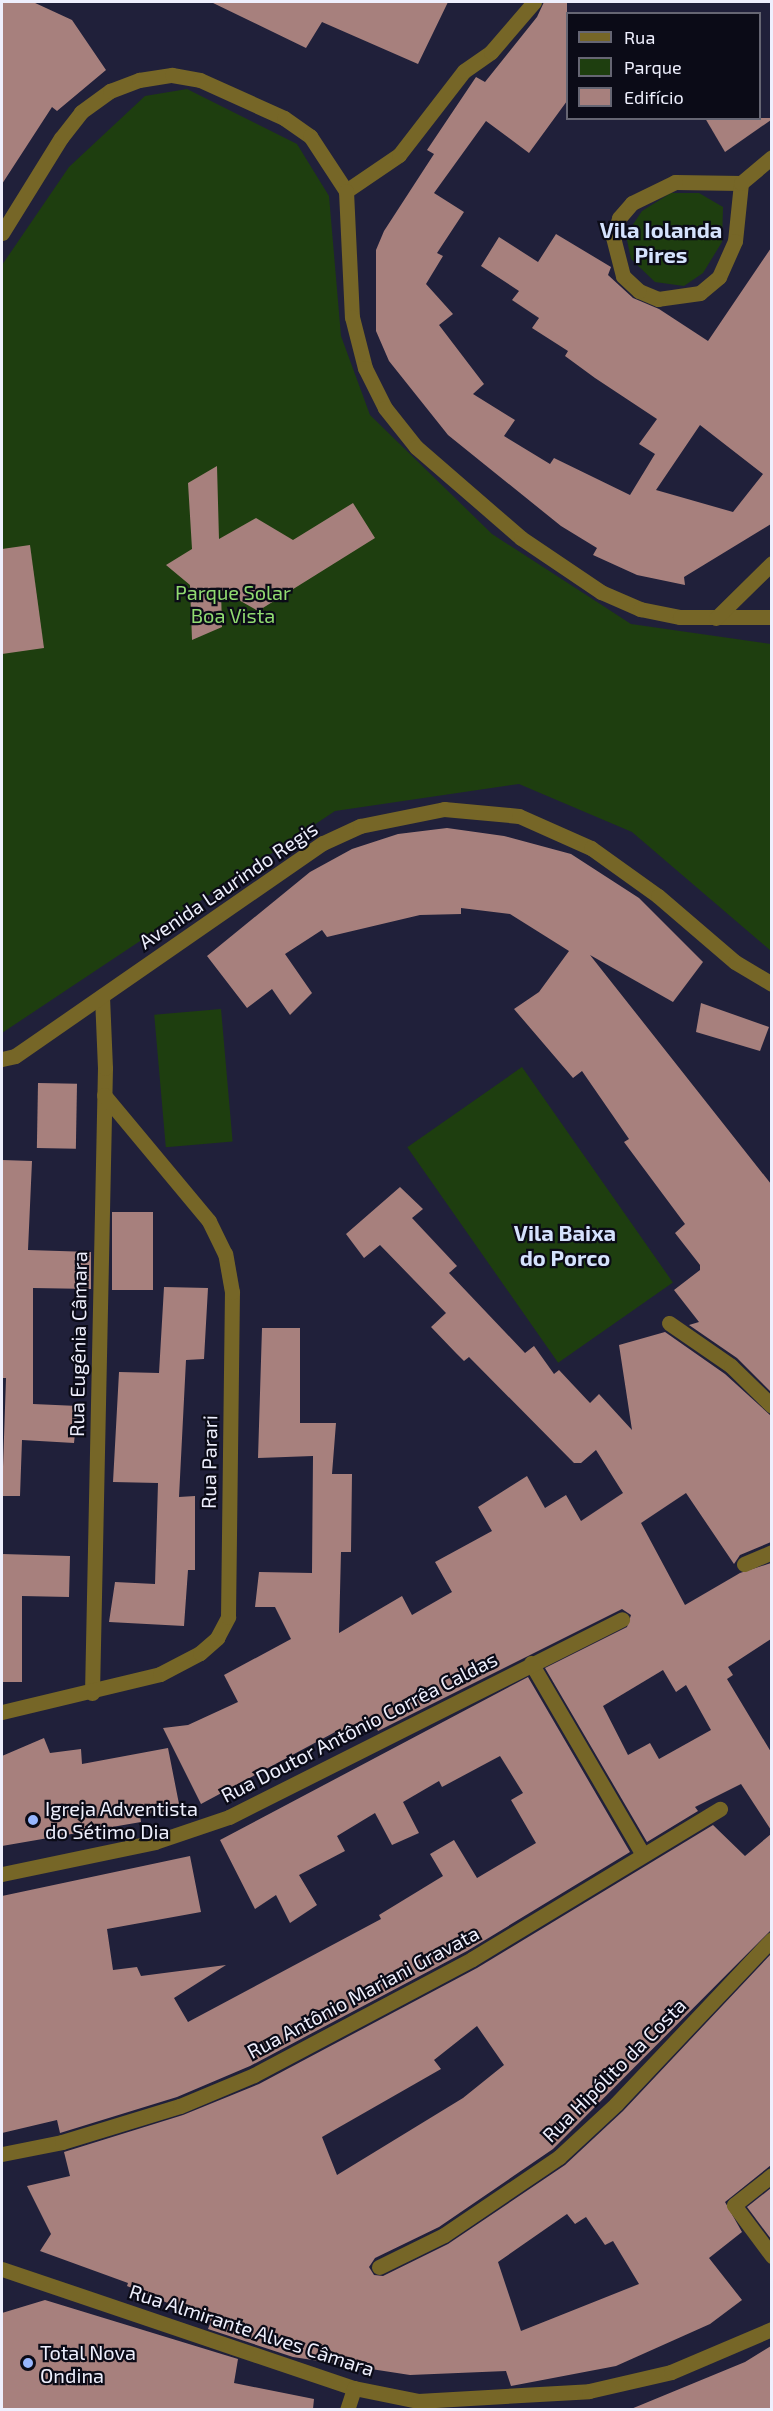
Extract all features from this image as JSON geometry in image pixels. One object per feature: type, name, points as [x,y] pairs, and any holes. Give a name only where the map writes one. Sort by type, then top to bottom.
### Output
[{"type":"street","points":[[346,191],[399,154],[464,71],[491,52],[534,2]]},
{"type":"street","points":[[2,234],[81,112],[110,92],[161,77],[200,80],[284,118],[310,136],[346,191],[352,317],[365,368],[385,408],[416,447],[521,538],[601,592],[640,609],[716,618],[771,617]]},
{"type":"street","points":[[741,183],[675,182],[632,203],[612,237],[623,276],[639,291],[658,299],[700,293],[730,260],[741,183],[771,157]]},
{"type":"street","points":[[716,618],[771,563]]},
{"type":"street","name":"Avenida Laurindo Regis","points":[[8,1058],[323,843],[360,826],[444,809],[519,816],[591,848],[658,896],[735,962],[771,984]]},
{"type":"street","name":"Rua Eugênia Câmara","points":[[92,1693],[104,1095],[102,996]]},
{"type":"street","points":[[2,1067],[8,1058]]},
{"type":"street","name":"Rua Parari","points":[[2,1712],[92,1693],[184,1663],[217,1638],[228,1617],[232,1292],[225,1254],[209,1221],[104,1095]]},
{"type":"street","points":[[669,1323],[731,1366],[771,1406]]},
{"type":"street","points":[[744,1564],[771,1552]]},
{"type":"street","name":"Rua Doutor Antônio Corrêa Caldas","points":[[2,1874],[155,1842],[229,1817],[622,1619]]},
{"type":"street","points":[[531,1663],[643,1855]]},
{"type":"street","name":"Rua Antônio Mariani Gravata","points":[[2,2154],[62,2142],[180,2106],[254,2075],[472,1959],[720,1809]]},
{"type":"street","name":"Rua Hipólito da Costa","points":[[379,2267],[444,2235],[559,2157],[616,2104],[771,1939]]},
{"type":"street","points":[[771,2175],[734,2205],[771,2256]]},
{"type":"street","name":"Rua Almirante Alves Câmara","points":[[2,2269],[354,2388],[418,2401],[589,2391],[671,2372],[771,2329]]},
{"type":"street","points":[[347,2409],[354,2388]]},
{"type":"green space","name":"Parque Solar Boa Vista","points":[[187,89],[297,144],[329,196],[341,336],[370,415],[492,534],[631,624],[771,644],[771,951],[632,832],[519,784],[335,811],[2,1033],[2,265],[69,167],[145,96]]},
{"type":"green space","points":[[671,193],[699,193],[723,207],[722,242],[703,273],[684,286],[655,282],[631,259],[626,235],[642,211]]},
{"type":"green space","points":[[221,1009],[233,1141],[166,1147],[154,1015]]},
{"type":"green space","points":[[522,1067],[673,1282],[558,1363],[407,1147]]},
{"type":"building","points":[[2,2],[33,2],[72,20],[106,70],[57,111],[52,107],[2,184]]},
{"type":"building","points":[[211,2],[448,2],[418,64],[322,22],[306,48]]},
{"type":"building","points":[[544,2],[567,2],[566,102],[529,153],[486,121],[434,193],[464,212],[437,253],[443,256],[426,284],[453,314],[439,325],[484,384],[473,394],[515,420],[504,436],[550,464],[554,458],[630,495],[655,454],[639,444],[657,419],[595,378],[565,356],[568,351],[532,328],[539,318],[512,300],[519,291],[481,266],[499,237],[538,262],[556,234],[611,267],[608,275],[633,298],[659,309],[708,341],[771,248],[771,524],[684,577],[685,585],[637,575],[593,555],[597,548],[561,526],[448,435],[389,361],[376,331],[376,250],[384,231],[434,154],[427,150],[476,77],[485,82],[537,17]],"holes":[[[700,425],[763,474],[733,512],[656,490]]]},
{"type":"building","points":[[771,118],[771,120],[725,152],[706,120]]},
{"type":"building","points":[[217,466],[219,539],[256,518],[293,540],[353,503],[375,538],[258,611],[221,590],[222,627],[192,640],[190,585],[166,565],[192,549],[188,483]]},
{"type":"building","points":[[30,545],[44,648],[2,654],[2,549]]},
{"type":"building","points":[[447,828],[504,836],[571,854],[639,898],[703,962],[673,1002],[590,955],[771,1184],[771,1392],[737,1358],[689,1325],[699,1322],[674,1290],[700,1270],[700,1265],[675,1233],[685,1224],[624,1142],[629,1139],[582,1071],[573,1078],[514,1009],[539,992],[569,951],[510,914],[461,908],[461,914],[420,915],[327,937],[322,930],[285,954],[312,993],[290,1015],[272,989],[247,1008],[207,956],[310,872],[352,849],[398,834]]},
{"type":"building","points":[[701,1003],[769,1027],[760,1051],[696,1032]]},
{"type":"building","points":[[38,1083],[77,1084],[76,1149],[37,1148]]},
{"type":"building","points":[[2,1160],[32,1161],[28,1250],[91,1252],[91,1289],[33,1288],[33,1404],[78,1406],[74,1443],[22,1440],[20,1496],[2,1496],[6,1378],[2,1378]]},
{"type":"building","points":[[400,1187],[423,1209],[412,1218],[457,1266],[449,1273],[525,1353],[534,1346],[554,1374],[559,1370],[590,1403],[599,1394],[632,1430],[619,1345],[665,1332],[725,1374],[771,1416],[771,1542],[740,1555],[734,1564],[686,1493],[641,1523],[685,1605],[740,1573],[771,1563],[771,1639],[728,1667],[733,1675],[727,1679],[771,1752],[771,1830],[741,1784],[695,1807],[698,1811],[647,1842],[545,1668],[627,1627],[631,1615],[622,1609],[378,1731],[372,1719],[340,1735],[337,1731],[201,1804],[163,1728],[188,1725],[238,1702],[224,1675],[291,1639],[275,1607],[255,1607],[259,1572],[312,1573],[313,1456],[258,1458],[262,1328],[300,1328],[300,1423],[336,1423],[332,1474],[352,1474],[351,1552],[341,1552],[339,1633],[402,1596],[412,1615],[452,1592],[435,1562],[492,1531],[478,1507],[527,1476],[545,1508],[566,1495],[581,1521],[623,1493],[596,1450],[581,1463],[574,1463],[469,1357],[464,1361],[455,1352],[431,1327],[446,1313],[380,1245],[364,1258],[346,1234]],"holes":[[[663,1670],[676,1692],[686,1685],[711,1730],[659,1759],[650,1743],[628,1755],[603,1706]]]},
{"type":"building","points":[[112,1212],[153,1212],[153,1290],[112,1290]]},
{"type":"building","points":[[164,1287],[208,1288],[204,1359],[186,1360],[179,1497],[195,1496],[195,1570],[188,1570],[184,1626],[109,1622],[115,1582],[155,1584],[158,1483],[113,1482],[119,1372],[159,1373]]},
{"type":"building","points":[[2,1554],[70,1556],[69,1597],[22,1596],[22,1682],[2,1682]]},
{"type":"building","points":[[528,1677],[630,1852],[467,1951],[250,2066],[177,2097],[60,2133],[57,2120],[2,2133],[2,1896],[190,1856],[201,1912],[107,1929],[113,1970],[137,1967],[141,1976],[226,1965],[174,1998],[188,2022],[381,1919],[379,1915],[443,1876],[430,1854],[454,1840],[477,1878],[536,1843],[511,1800],[523,1793],[500,1756],[442,1787],[439,1781],[403,1802],[419,1833],[392,1845],[375,1813],[337,1836],[345,1851],[299,1875],[317,1905],[290,1923],[276,1895],[255,1909],[220,1840]]},
{"type":"building","points":[[44,1738],[50,1753],[81,1749],[82,1764],[168,1748],[180,1809],[140,1815],[141,1822],[2,1846],[2,1756]]},
{"type":"building","points":[[713,1825],[745,1856],[771,1834],[771,1930],[553,2149],[439,2227],[375,2258],[369,2267],[374,2275],[383,2276],[448,2244],[565,2165],[623,2111],[771,1954],[771,2165],[725,2202],[742,2232],[709,2258],[742,2300],[710,2324],[616,2366],[511,2386],[506,2371],[410,2375],[293,2357],[208,2329],[211,2321],[127,2286],[128,2283],[40,2251],[51,2234],[27,2186],[70,2176],[64,2152],[183,2115],[259,2084],[477,1968]],"holes":[[[477,2026],[504,2065],[463,2098],[337,2175],[322,2137],[441,2069],[434,2060]],[[567,2214],[575,2224],[586,2217],[605,2245],[613,2241],[639,2284],[521,2331],[498,2262]]]},
{"type":"building","points":[[771,2188],[771,2239],[747,2207]]},
{"type":"building","points":[[45,2300],[238,2359],[234,2383],[314,2399],[313,2409],[2,2409],[2,2313]]},
{"type":"building","points":[[771,2346],[771,2409],[631,2409],[745,2362]]},
{"type":"place","name":"Igreja Adventista do Sétimo Dia","points":[[33,1820]]},
{"type":"place","name":"Total Nova Ondina","points":[[28,2363]]},
{"type":"district","name":"Vila Iolanda Pires","points":[[661,242]]},
{"type":"district","name":"Vila Baixa do Porco","points":[[565,1244]]}]
